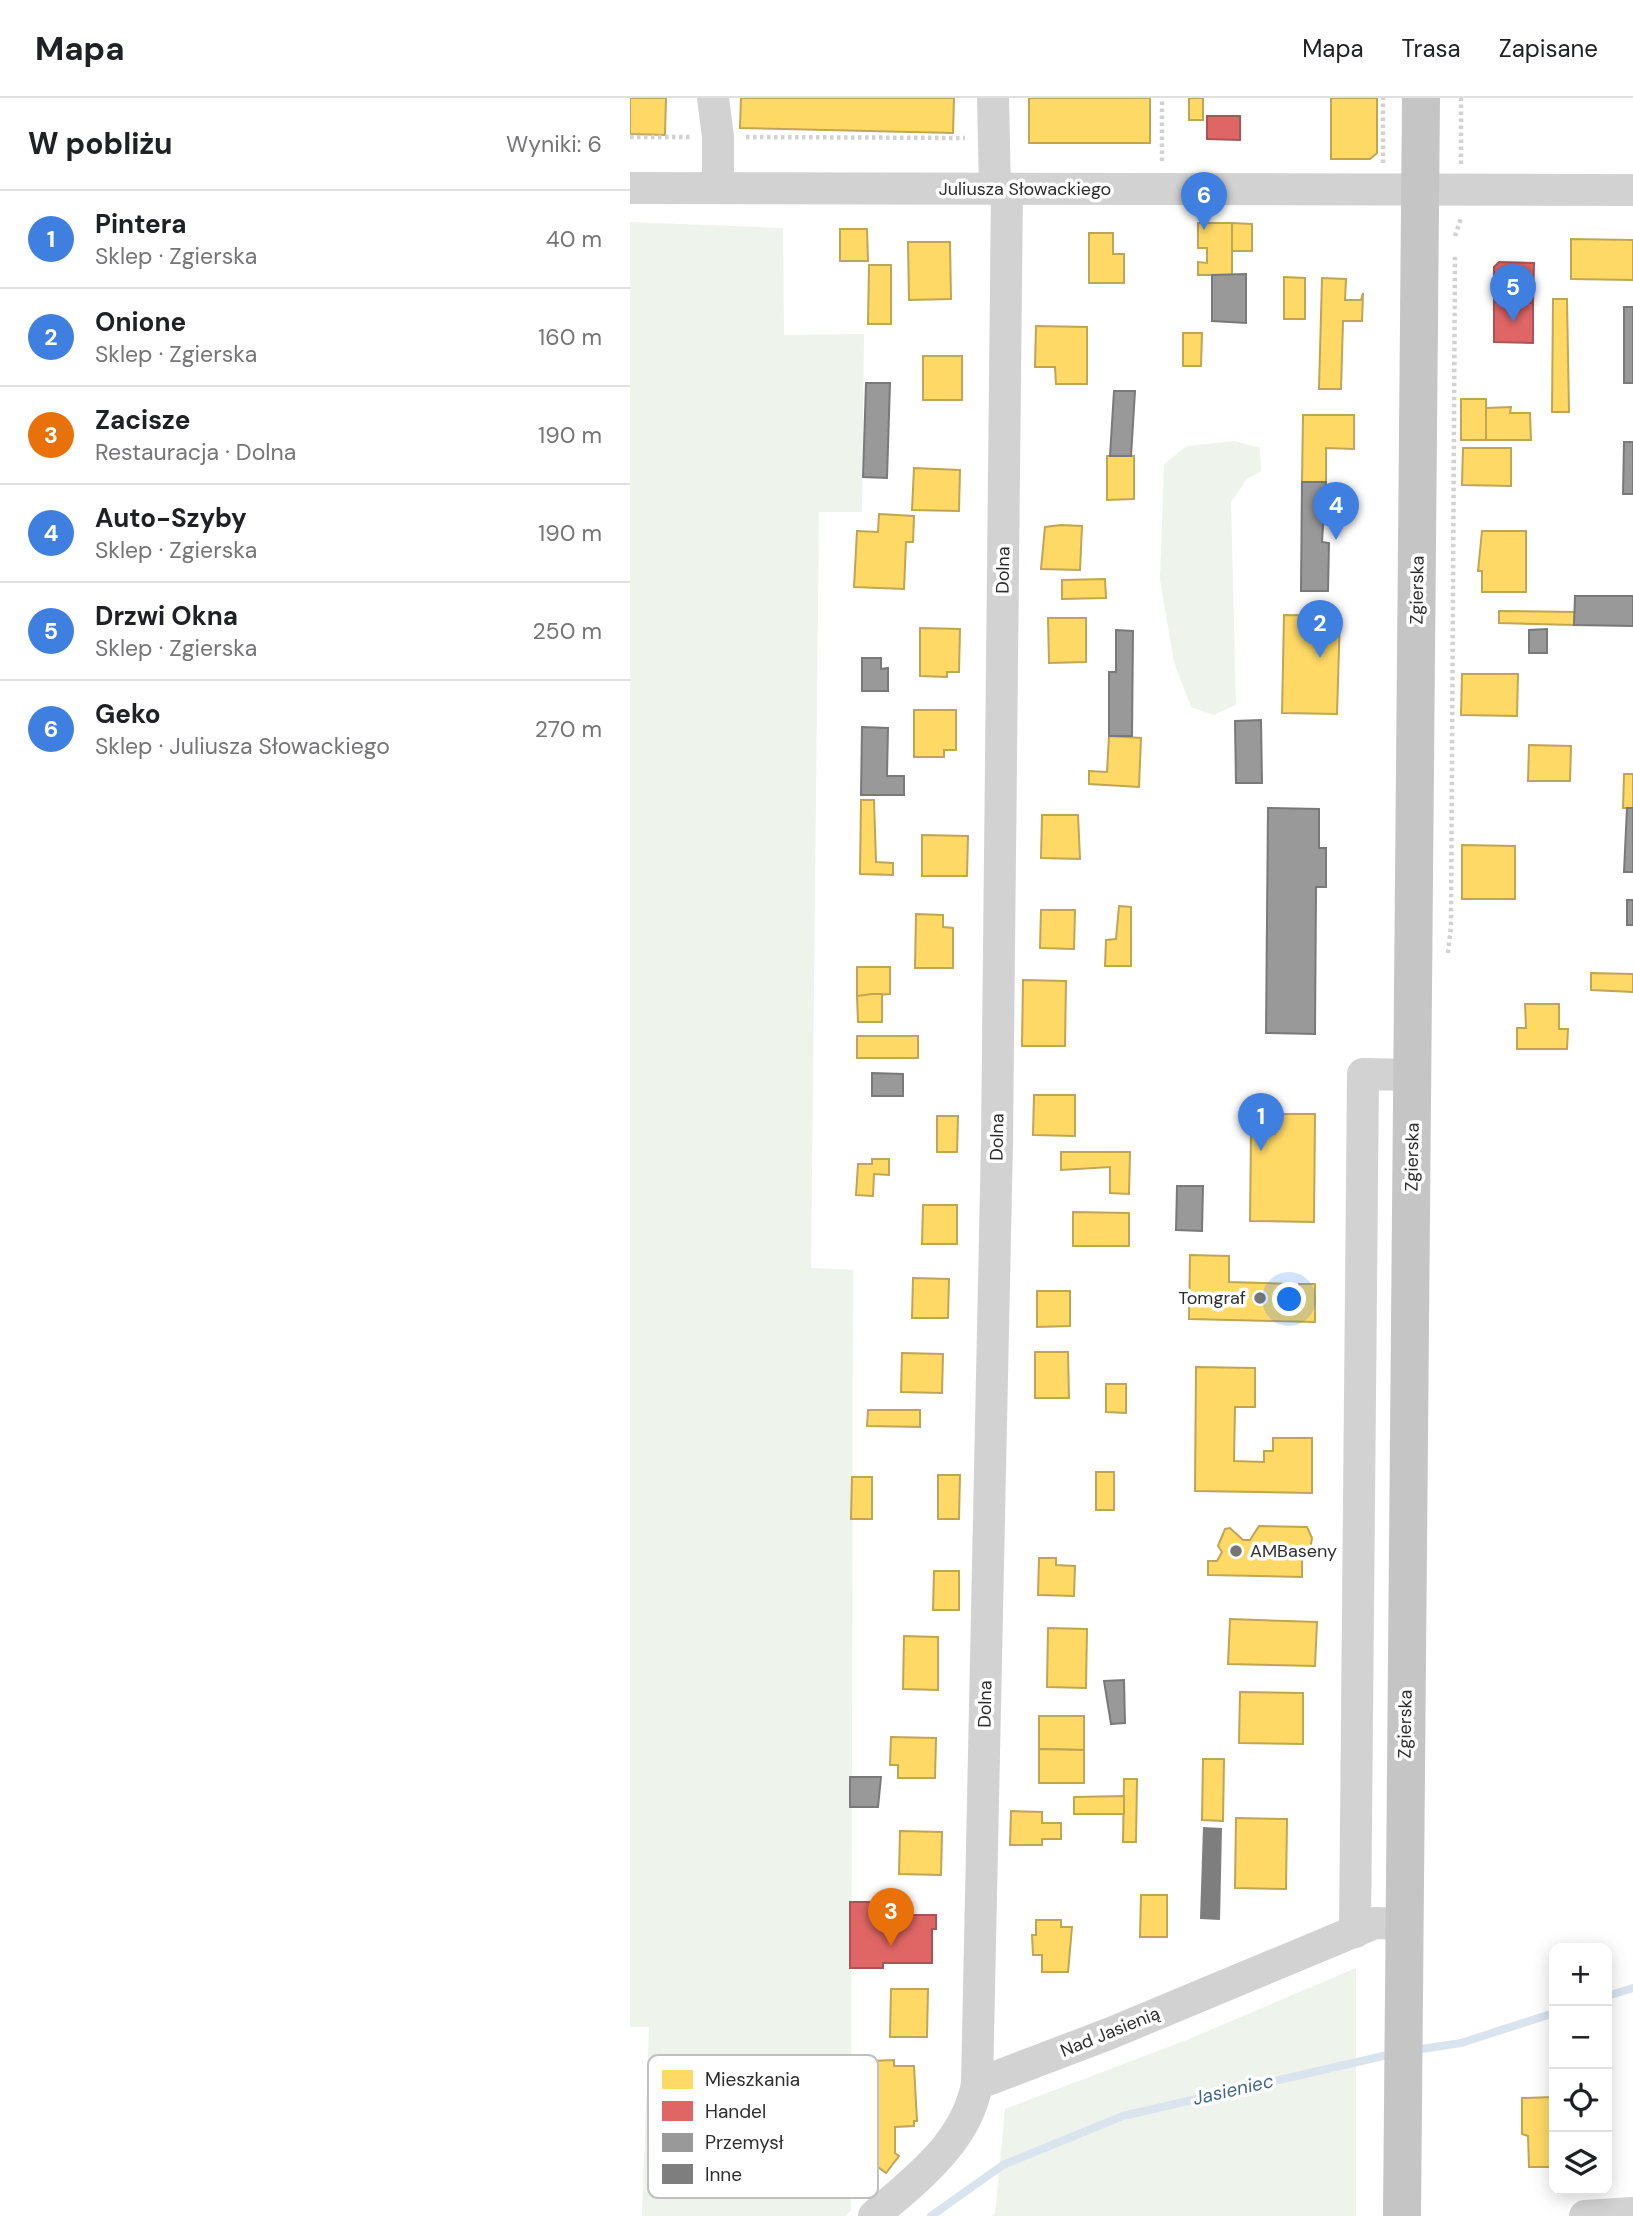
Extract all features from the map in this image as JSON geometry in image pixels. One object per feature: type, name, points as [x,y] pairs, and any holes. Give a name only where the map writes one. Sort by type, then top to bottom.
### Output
[{"type":"main road","name":"Zgierska","points":[[1402,2216],[1421,98]]},
{"type":"street","points":[[713,98],[718,137],[718,188]]},
{"type":"street","name":"Dolna","points":[[977,2084],[997,1141],[1001,189],[994,138],[993,98]]},
{"type":"street","name":"Juliusza Słowackiego","points":[[630,188],[1633,190]]},
{"type":"street","points":[[1355,1932],[1363,1074],[1412,1075]]},
{"type":"street","name":"Nad Jasienią","points":[[977,2084],[1111,2033],[1375,1923],[1403,1924]]},
{"type":"street","points":[[874,2216],[953,2141],[973,2106],[977,2084]]},
{"type":"street","points":[[1585,2216],[1633,2213]]},
{"type":"path","points":[[1162,98],[1162,162]]},
{"type":"path","points":[[630,137],[994,138]]},
{"type":"shaded area","points":[[630,222],[783,228],[784,335],[864,334],[862,512],[819,512],[811,1268],[853,1270],[851,2055],[648,2055],[648,2198],[851,2198],[851,2210],[845,2216],[642,2216],[649,2027],[630,2027]]},
{"type":"shaded area","points":[[1235,441],[1260,448],[1261,471],[1247,479],[1231,502],[1236,705],[1213,715],[1191,707],[1174,662],[1160,580],[1164,464],[1187,446]]},
{"type":"shaded area","points":[[1356,1968],[1356,2216],[991,2216],[995,2213],[1005,2109],[1189,2039]]},
{"type":"building: Mieszkania","points":[[630,98],[666,98],[665,135],[630,134]]},
{"type":"building: Mieszkania","points":[[741,98],[954,98],[953,133],[740,128]]},
{"type":"building: Mieszkania","points":[[1029,98],[1150,98],[1150,143],[1029,143]]},
{"type":"building: Mieszkania","points":[[1189,98],[1203,98],[1203,120],[1189,120]]},
{"type":"building: Mieszkania","points":[[1331,98],[1377,98],[1377,153],[1370,159],[1331,159]]},
{"type":"building: Mieszkania","points":[[1198,223],[1232,223],[1232,275],[1198,275],[1198,262],[1207,263],[1207,248],[1198,248]]},
{"type":"building: Mieszkania","points":[[1232,223],[1252,224],[1252,251],[1232,251]]},
{"type":"building: Mieszkania","points":[[840,229],[867,229],[868,261],[840,261]]},
{"type":"building: Mieszkania","points":[[1089,233],[1113,233],[1113,254],[1124,254],[1124,283],[1089,283]]},
{"type":"building: Mieszkania","points":[[1571,239],[1633,240],[1633,280],[1571,279]]},
{"type":"building: Mieszkania","points":[[908,242],[950,242],[951,299],[909,300]]},
{"type":"building: Mieszkania","points":[[869,265],[891,265],[891,324],[868,324]]},
{"type":"building: Mieszkania","points":[[1284,277],[1305,278],[1305,319],[1284,319]]},
{"type":"building: Mieszkania","points":[[1322,278],[1346,279],[1345,300],[1361,300],[1363,293],[1362,321],[1343,321],[1341,389],[1319,389]]},
{"type":"building: Mieszkania","points":[[1553,299],[1567,299],[1569,412],[1552,412]]},
{"type":"building: Mieszkania","points":[[1036,326],[1087,327],[1087,384],[1056,384],[1055,367],[1035,367]]},
{"type":"building: Mieszkania","points":[[1183,333],[1202,333],[1201,366],[1183,366]]},
{"type":"building: Mieszkania","points":[[923,356],[962,356],[962,400],[923,400]]},
{"type":"building: Mieszkania","points":[[1461,399],[1486,399],[1486,440],[1461,440]]},
{"type":"building: Mieszkania","points":[[1511,407],[1510,413],[1530,413],[1531,440],[1486,440],[1486,408]]},
{"type":"building: Mieszkania","points":[[1303,415],[1354,415],[1354,449],[1326,448],[1326,482],[1302,482]]},
{"type":"building: Mieszkania","points":[[1463,448],[1511,448],[1511,486],[1462,485]]},
{"type":"building: Mieszkania","points":[[1107,456],[1134,456],[1134,499],[1107,500]]},
{"type":"building: Mieszkania","points":[[914,468],[960,470],[959,511],[912,510]]},
{"type":"building: Mieszkania","points":[[879,514],[914,516],[913,542],[906,542],[904,589],[854,587],[857,531],[878,532]]},
{"type":"building: Mieszkania","points":[[1082,526],[1080,570],[1041,569],[1045,527]]},
{"type":"building: Mieszkania","points":[[1482,531],[1526,531],[1526,592],[1482,592],[1482,571],[1478,571]]},
{"type":"building: Mieszkania","points":[[1105,579],[1106,598],[1062,599],[1062,580]]},
{"type":"building: Mieszkania","points":[[1499,611],[1575,612],[1574,625],[1499,623]]},
{"type":"building: Mieszkania","points":[[1284,615],[1340,616],[1337,714],[1282,713]]},
{"type":"building: Mieszkania","points":[[1048,618],[1086,618],[1086,662],[1049,663]]},
{"type":"building: Mieszkania","points":[[920,628],[960,629],[959,672],[947,672],[947,677],[920,676]]},
{"type":"building: Mieszkania","points":[[1462,674],[1518,674],[1517,716],[1461,715]]},
{"type":"building: Mieszkania","points":[[914,710],[956,710],[956,750],[944,750],[944,757],[914,757]]},
{"type":"building: Mieszkania","points":[[1109,736],[1141,738],[1139,787],[1089,784],[1089,771],[1107,772]]},
{"type":"building: Mieszkania","points":[[1529,745],[1571,746],[1570,781],[1528,781]]},
{"type":"building: Mieszkania","points":[[1624,774],[1633,774],[1633,808],[1623,808]]},
{"type":"building: Mieszkania","points":[[861,800],[874,800],[876,862],[893,863],[893,875],[860,874]]},
{"type":"building: Mieszkania","points":[[1042,815],[1078,815],[1080,859],[1041,858]]},
{"type":"building: Mieszkania","points":[[922,835],[968,836],[967,876],[922,876]]},
{"type":"building: Mieszkania","points":[[1462,845],[1515,846],[1515,899],[1462,899]]},
{"type":"building: Mieszkania","points":[[1119,906],[1131,907],[1131,966],[1105,966],[1106,940],[1116,939]]},
{"type":"building: Mieszkania","points":[[1041,910],[1075,910],[1074,949],[1040,948]]},
{"type":"building: Mieszkania","points":[[916,914],[943,915],[943,927],[953,928],[953,968],[915,968]]},
{"type":"building: Mieszkania","points":[[857,967],[890,967],[890,994],[857,996]]},
{"type":"building: Mieszkania","points":[[1591,973],[1633,974],[1633,992],[1591,990]]},
{"type":"building: Mieszkania","points":[[1023,980],[1066,981],[1065,1046],[1022,1046]]},
{"type":"building: Mieszkania","points":[[882,994],[882,1022],[858,1022],[857,996]]},
{"type":"building: Mieszkania","points":[[1525,1004],[1559,1004],[1559,1029],[1568,1029],[1567,1049],[1517,1049],[1517,1028],[1526,1028]]},
{"type":"building: Mieszkania","points":[[857,1036],[918,1036],[918,1058],[857,1058]]},
{"type":"building: Mieszkania","points":[[1034,1095],[1075,1095],[1075,1136],[1033,1135]]},
{"type":"building: Mieszkania","points":[[1275,1114],[1315,1114],[1314,1222],[1250,1221],[1251,1134],[1275,1134]]},
{"type":"building: Mieszkania","points":[[937,1116],[958,1116],[957,1152],[937,1152]]},
{"type":"building: Mieszkania","points":[[1061,1152],[1130,1152],[1129,1194],[1110,1193],[1110,1167],[1061,1170]]},
{"type":"building: Mieszkania","points":[[872,1159],[889,1159],[889,1175],[874,1174],[873,1196],[856,1195],[858,1164],[872,1164]]},
{"type":"building: Mieszkania","points":[[923,1205],[957,1205],[957,1244],[922,1244]]},
{"type":"building: Mieszkania","points":[[1073,1212],[1129,1213],[1129,1246],[1073,1246]]},
{"type":"building: Mieszkania","points":[[1190,1255],[1229,1256],[1229,1282],[1292,1284],[1292,1287],[1315,1284],[1315,1322],[1189,1319]]},
{"type":"building: Mieszkania","points":[[913,1278],[949,1279],[948,1318],[912,1318]]},
{"type":"building: Mieszkania","points":[[1037,1291],[1070,1291],[1070,1326],[1037,1327]]},
{"type":"building: Mieszkania","points":[[1035,1352],[1068,1352],[1069,1398],[1035,1398]]},
{"type":"building: Mieszkania","points":[[902,1353],[943,1354],[942,1393],[901,1392]]},
{"type":"building: Mieszkania","points":[[1196,1367],[1255,1368],[1255,1407],[1235,1407],[1234,1461],[1264,1462],[1264,1451],[1273,1451],[1273,1438],[1312,1438],[1312,1493],[1195,1491]]},
{"type":"building: Mieszkania","points":[[1106,1384],[1126,1384],[1126,1413],[1106,1412]]},
{"type":"building: Mieszkania","points":[[868,1410],[920,1410],[920,1427],[867,1426]]},
{"type":"building: Mieszkania","points":[[1096,1472],[1114,1472],[1114,1510],[1096,1510]]},
{"type":"building: Mieszkania","points":[[938,1475],[960,1475],[959,1519],[938,1519]]},
{"type":"building: Mieszkania","points":[[852,1477],[872,1477],[872,1519],[851,1519]]},
{"type":"building: Mieszkania","points":[[1259,1526],[1307,1527],[1312,1538],[1310,1551],[1299,1554],[1302,1558],[1302,1577],[1208,1575],[1208,1561],[1217,1561],[1222,1552],[1218,1546],[1225,1529],[1230,1528],[1243,1540],[1250,1540]]},
{"type":"building: Mieszkania","points":[[1039,1558],[1056,1558],[1056,1565],[1075,1566],[1074,1596],[1038,1595]]},
{"type":"building: Mieszkania","points":[[934,1571],[959,1571],[959,1610],[933,1610]]},
{"type":"building: Mieszkania","points":[[1230,1619],[1317,1622],[1315,1666],[1228,1664]]},
{"type":"building: Mieszkania","points":[[1048,1628],[1087,1629],[1086,1688],[1047,1687]]},
{"type":"building: Mieszkania","points":[[904,1636],[938,1637],[938,1690],[903,1689]]},
{"type":"building: Mieszkania","points":[[1240,1692],[1303,1693],[1303,1744],[1239,1743]]},
{"type":"building: Mieszkania","points":[[1039,1716],[1084,1716],[1084,1750],[1039,1749]]},
{"type":"building: Mieszkania","points":[[891,1737],[936,1738],[935,1778],[898,1778],[898,1765],[890,1765]]},
{"type":"building: Mieszkania","points":[[1039,1749],[1084,1750],[1084,1783],[1039,1783]]},
{"type":"building: Mieszkania","points":[[1203,1759],[1224,1759],[1223,1821],[1202,1820]]},
{"type":"building: Mieszkania","points":[[1124,1779],[1137,1779],[1136,1842],[1123,1842]]},
{"type":"building: Mieszkania","points":[[1124,1796],[1124,1814],[1074,1814],[1074,1797]]},
{"type":"building: Mieszkania","points":[[1011,1811],[1042,1812],[1042,1823],[1061,1823],[1061,1839],[1042,1839],[1042,1845],[1010,1845]]},
{"type":"building: Mieszkania","points":[[1236,1818],[1287,1819],[1286,1889],[1235,1888]]},
{"type":"building: Mieszkania","points":[[900,1831],[942,1832],[941,1875],[899,1874]]},
{"type":"building: Mieszkania","points":[[1141,1895],[1167,1895],[1167,1937],[1140,1937]]},
{"type":"building: Mieszkania","points":[[1036,1920],[1061,1920],[1061,1927],[1072,1927],[1068,1972],[1042,1972],[1042,1955],[1033,1955],[1032,1935],[1036,1935]]},
{"type":"building: Mieszkania","points":[[891,1989],[928,1989],[927,2037],[890,2037]]},
{"type":"building: Mieszkania","points":[[894,2060],[894,2066],[914,2066],[917,2121],[914,2121],[914,2126],[895,2127],[895,2153],[899,2156],[886,2173],[878,2167],[878,2061]]},
{"type":"building: Mieszkania","points":[[1549,2097],[1549,2167],[1529,2167],[1528,2136],[1522,2134],[1522,2098]]},
{"type":"building: Handel","points":[[1207,116],[1240,116],[1240,140],[1207,139]]},
{"type":"building: Handel","points":[[1499,262],[1534,263],[1533,303],[1494,302],[1494,267]]},
{"type":"building: Handel","points":[[1494,302],[1533,303],[1533,343],[1494,342]]},
{"type":"building: Handel","points":[[850,1902],[905,1902],[905,1915],[936,1915],[936,1929],[932,1929],[932,1963],[883,1963],[883,1968],[850,1968]]},
{"type":"building: Przemysł","points":[[1246,274],[1246,323],[1212,321],[1212,275]]},
{"type":"building: Przemysł","points":[[1624,307],[1633,307],[1633,383],[1624,383]]},
{"type":"building: Przemysł","points":[[866,383],[890,383],[887,478],[863,477]]},
{"type":"building: Przemysł","points":[[1114,391],[1135,391],[1131,456],[1110,456]]},
{"type":"building: Przemysł","points":[[1624,442],[1633,442],[1633,494],[1623,494]]},
{"type":"building: Przemysł","points":[[1302,482],[1326,482],[1322,542],[1329,543],[1328,591],[1301,591]]},
{"type":"building: Przemysł","points":[[1575,596],[1633,596],[1633,626],[1574,625]]},
{"type":"building: Przemysł","points":[[1547,629],[1547,653],[1529,653],[1529,630]]},
{"type":"building: Przemysł","points":[[1116,630],[1133,631],[1132,736],[1109,736],[1109,672],[1116,672]]},
{"type":"building: Przemysł","points":[[862,658],[881,658],[881,669],[888,668],[888,691],[862,691]]},
{"type":"building: Przemysł","points":[[1261,720],[1262,783],[1236,783],[1235,721]]},
{"type":"building: Przemysł","points":[[862,727],[888,728],[887,776],[904,776],[904,795],[861,795]]},
{"type":"building: Przemysł","points":[[1268,808],[1319,809],[1319,848],[1326,848],[1326,887],[1316,887],[1315,1034],[1266,1033]]},
{"type":"building: Przemysł","points":[[1627,808],[1633,808],[1633,872],[1624,872]]},
{"type":"building: Przemysł","points":[[1627,900],[1633,900],[1633,925],[1627,925]]},
{"type":"building: Przemysł","points":[[872,1073],[903,1074],[903,1096],[872,1096]]},
{"type":"building: Przemysł","points":[[1177,1186],[1203,1186],[1202,1231],[1176,1230]]},
{"type":"building: Przemysł","points":[[1124,1680],[1125,1723],[1111,1724],[1104,1681]]},
{"type":"building: Przemysł","points":[[850,1777],[881,1777],[878,1807],[850,1807]]},
{"type":"building: Inne","points":[[1203,1827],[1222,1828],[1220,1920],[1200,1919]]},
{"type":"waterway","name":"Jasieniec","points":[[1612,1994],[1633,1988]]},
{"type":"waterway","name":"Jasieniec","points":[[1415,2050],[1461,2043],[1549,2015]]},
{"type":"waterway","name":"Jasieniec","points":[[931,2216],[1003,2165],[1123,2116],[1392,2054]]},
{"type":"place","name":"Geko","points":[[1204,230]]},
{"type":"place","name":"Drzwi Okna","points":[[1513,322]]},
{"type":"place","name":"Auto-Szyby","points":[[1336,540]]},
{"type":"place","name":"Onione","points":[[1320,658]]},
{"type":"place","name":"Pintera","points":[[1261,1151]]},
{"type":"place","name":"Tomgraf","points":[[1260,1298]]},
{"type":"place","name":"AMBaseny","points":[[1236,1551]]},
{"type":"place","name":"Zacisze","points":[[891,1946]]}]
